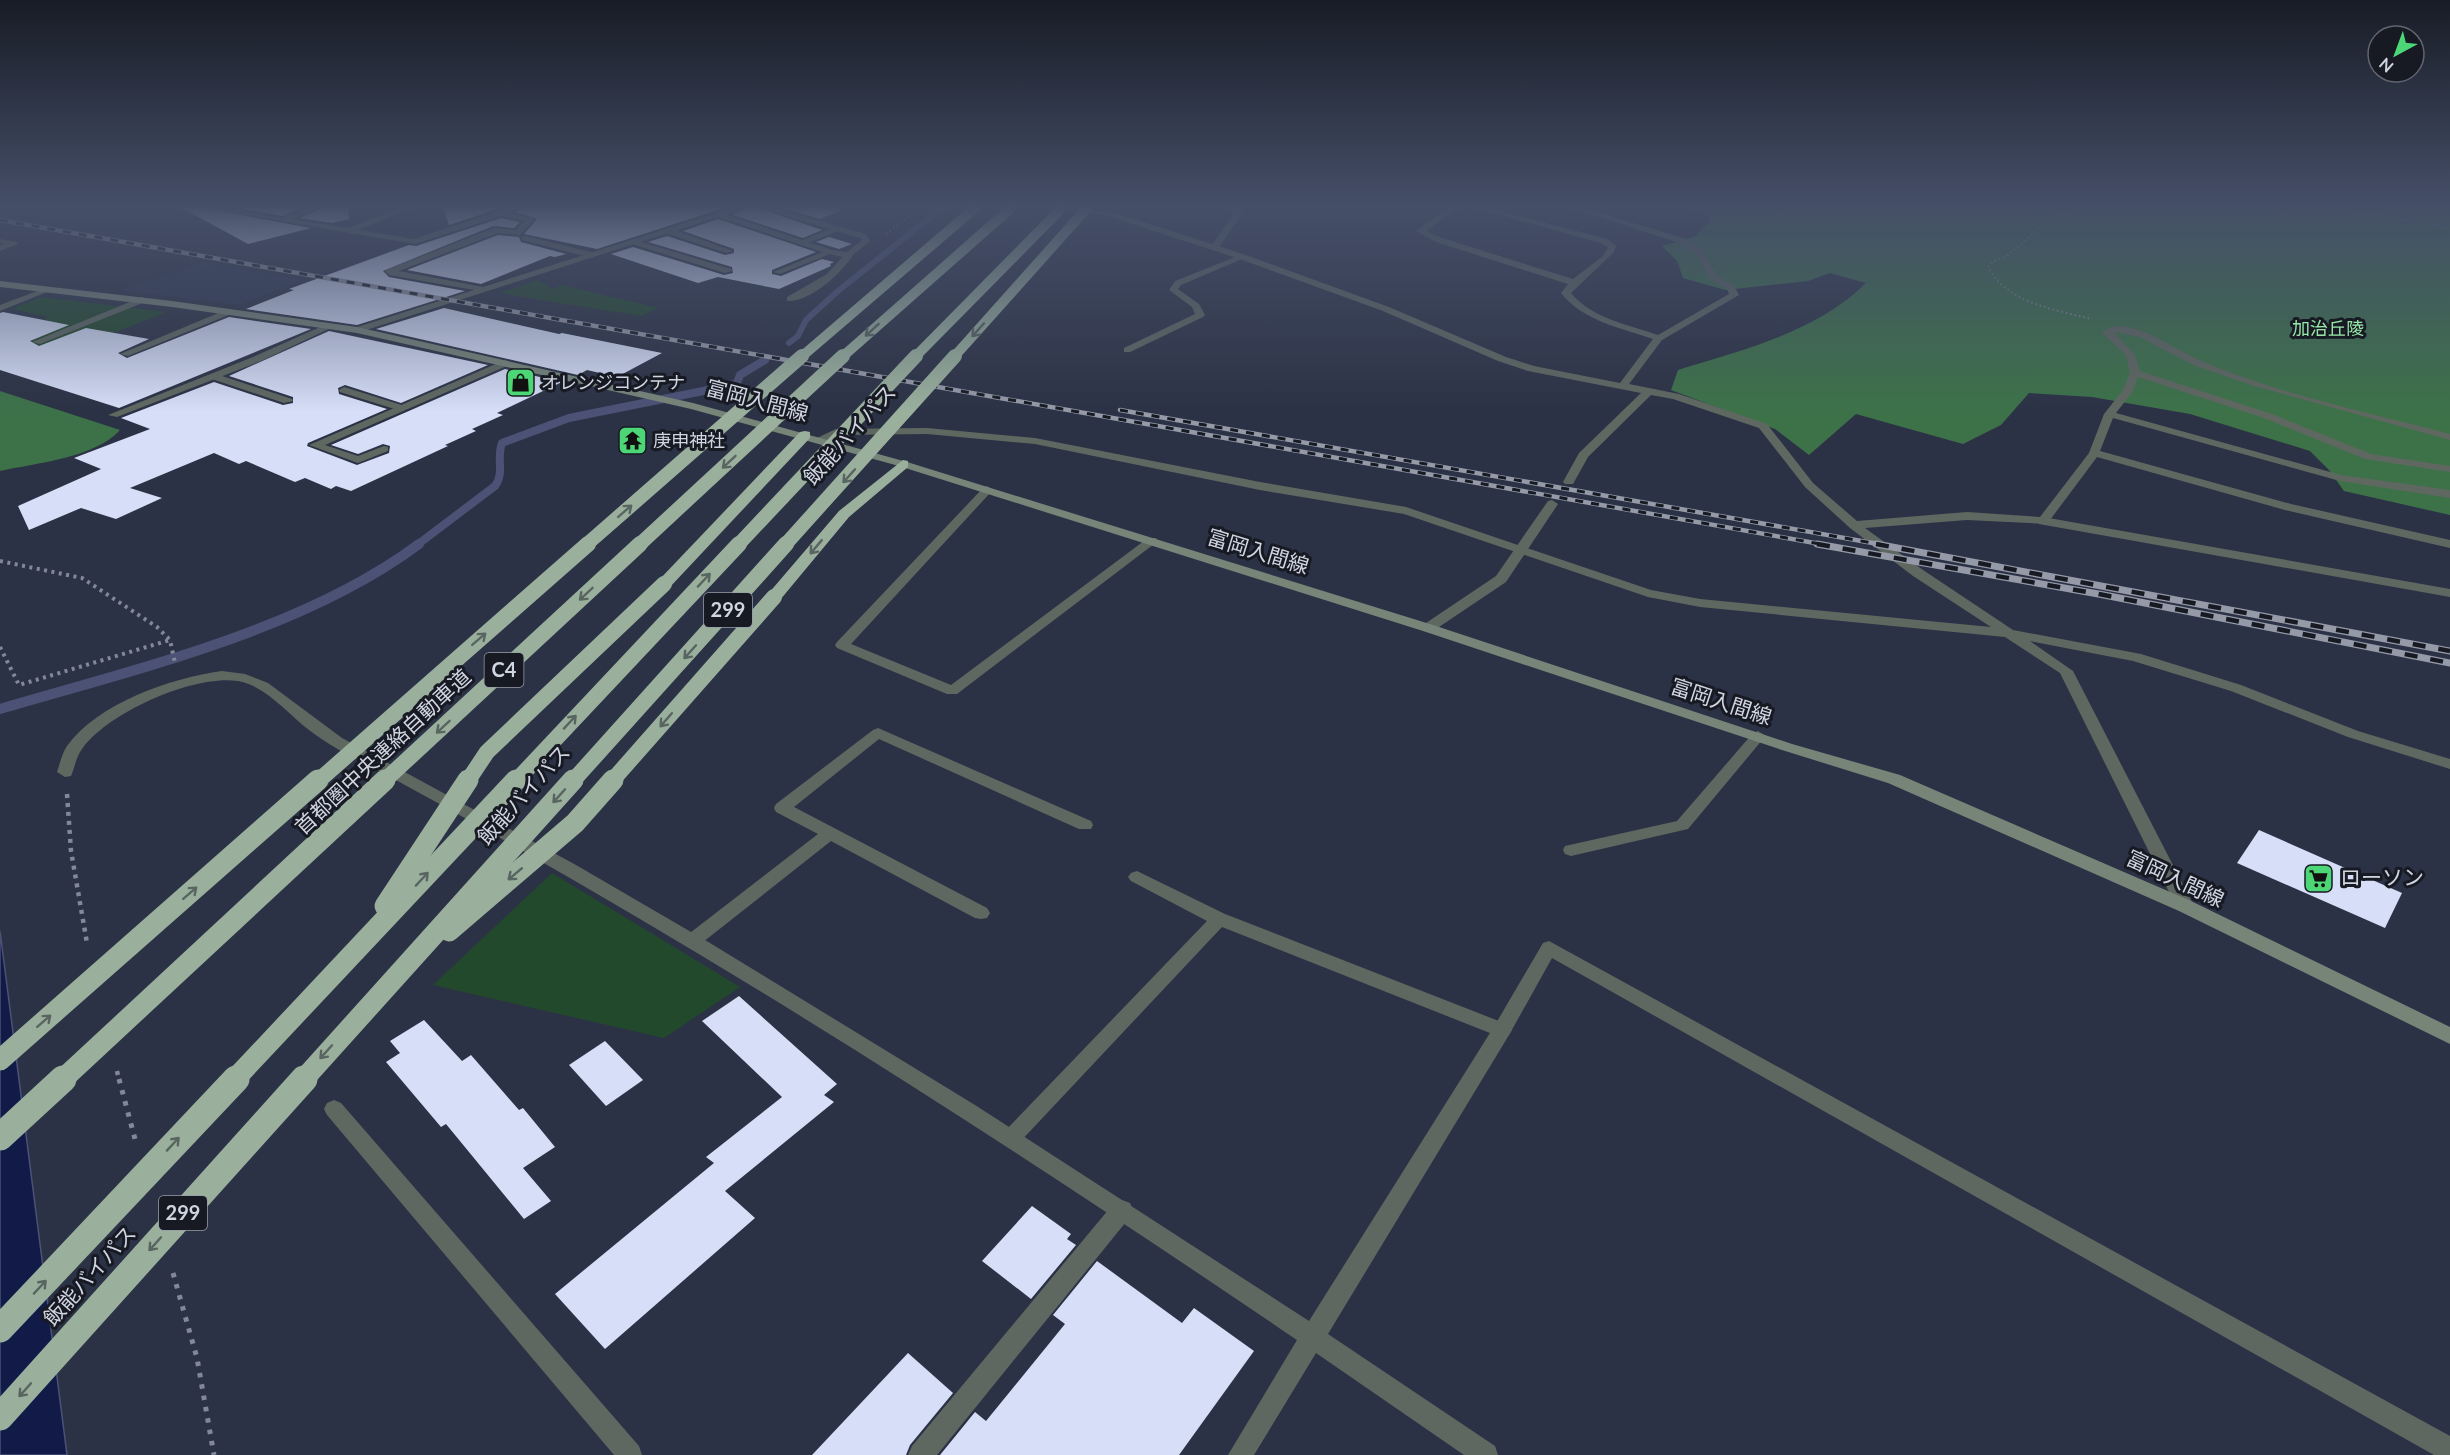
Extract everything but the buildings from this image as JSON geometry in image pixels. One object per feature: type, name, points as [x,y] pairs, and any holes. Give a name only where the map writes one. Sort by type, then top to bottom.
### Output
[{"type":"highway","name":"首都圏中央連絡自動車道","points":[[0,1060],[895,276]]},
{"type":"highway","name":"首都圏中央連絡自動車道","points":[[0,1137],[854,346],[934,276]]},
{"type":"highway","name":"飯能バイパス","points":[[0,1329],[357,947],[915,357],[995,276]]},
{"type":"highway","name":"飯能バイパス","points":[[0,1417],[391,981],[786,547],[1027,276]]},
{"type":"highway","points":[[357,947],[487,752],[664,584],[805,435]]},
{"type":"highway","points":[[391,981],[575,824],[844,514],[903,464]]},
{"type":"main road","name":"富岡入間線","points":[[0,284],[142,300],[357,330],[677,403],[805,435],[903,464],[1428,628],[1894,779],[2185,906],[2450,1036]]},
{"type":"street","points":[[411,276],[483,289]]},
{"type":"street","points":[[357,330],[525,276]]},
{"type":"street","points":[[790,299],[808,291],[830,276]]},
{"type":"street","points":[[1126,350],[1200,315],[1196,306],[1173,290],[1178,283],[1196,276]]},
{"type":"street","points":[[1295,276],[1386,309],[1502,359],[1532,369],[1675,396],[1763,426],[1809,485],[1854,525],[1918,573],[2066,671],[2185,906]]},
{"type":"street","points":[[1553,276],[1572,282]]},
{"type":"street","points":[[1580,276],[1572,282],[1566,293],[1571,302],[1590,312],[1659,338]]},
{"type":"street","points":[[1622,387],[1659,338],[1729,300],[1734,295],[1731,288],[1713,276]]},
{"type":"street","points":[[0,308],[48,290]]},
{"type":"street","points":[[37,342],[142,300]]},
{"type":"street","points":[[125,354],[228,312]]},
{"type":"street","points":[[113,415],[213,376],[330,326]]},
{"type":"street","points":[[2043,521],[2094,453],[2109,414],[2128,391],[2135,373],[2136,362],[2129,351],[2108,333],[2114,328],[2139,333],[2193,361],[2270,388],[2450,437]]},
{"type":"street","points":[[384,449],[358,460],[315,445],[505,363]]},
{"type":"street","points":[[2135,373],[2268,416],[2369,457],[2450,468]]},
{"type":"street","points":[[213,376],[288,401]]},
{"type":"street","points":[[344,390],[401,408]]},
{"type":"street","points":[[1569,482],[1583,455],[1649,392]]},
{"type":"street","points":[[2109,414],[2340,478],[2450,494]]},
{"type":"street","points":[[821,440],[836,432],[927,431],[1035,441],[1260,486],[1406,511],[1648,593],[1700,603],[2009,633],[2136,657],[2236,688],[2353,734],[2450,764]]},
{"type":"street","points":[[2094,453],[2289,507],[2450,544]]},
{"type":"street","points":[[987,490],[842,645],[952,691],[1152,541]]},
{"type":"street","points":[[1428,628],[1501,579],[1552,504]]},
{"type":"street","points":[[1854,525],[1966,516],[2043,521],[2450,592]]},
{"type":"street","points":[[65,772],[74,748],[99,725],[138,700],[178,684],[216,677],[238,676],[264,687],[323,734],[586,876],[867,1046],[1314,1336],[1485,1455]]},
{"type":"street","points":[[981,913],[782,808],[878,733],[1085,825]]},
{"type":"street","points":[[1571,850],[1682,825],[1758,736]]},
{"type":"street","points":[[692,941],[830,833]]},
{"type":"street","points":[[1137,877],[1218,919],[1502,1030]]},
{"type":"street","points":[[1011,1138],[1218,919]]},
{"type":"street","points":[[1240,1455],[1502,1030],[1549,948],[2450,1450]]},
{"type":"street","points":[[334,1109],[630,1455]]},
{"type":"street","points":[[921,1455],[1122,1210]]},
{"type":"path","points":[[1993,276],[2020,300],[2103,322],[2114,328]]},
{"type":"path","points":[[0,561],[82,578],[157,627],[171,642],[19,685],[0,647]]},
{"type":"path","points":[[65,772],[71,851],[90,956]]},
{"type":"path","points":[[116,1066],[136,1144]]},
{"type":"path","points":[[171,1268],[197,1358],[214,1455]]},
{"type":"shaded area","points":[[162,276],[280,276],[302,280],[240,305],[120,290]]},
{"type":"shaded area","points":[[0,931],[67,1455],[0,1455]]},
{"type":"green space","name":"加治丘陵","points":[[1682,276],[1822,276],[1808,281],[1725,290]]},
{"type":"green space","name":"加治丘陵","points":[[1840,276],[2450,276],[2450,515],[2344,491],[2329,470],[2310,451],[2190,414],[2092,397],[2029,393],[2001,425],[1963,444],[1856,414],[1809,455],[1775,429],[1671,390],[1678,370],[1753,346],[1802,327],[1846,300],[1866,283]]},
{"type":"green space","points":[[538,280],[553,289],[562,285],[658,308],[641,316],[499,293]]},
{"type":"green space","points":[[41,297],[166,312],[49,359],[16,347],[56,330],[30,325],[49,317],[11,309]]},
{"type":"green space","points":[[0,391],[120,430],[96,447],[81,453],[0,471]]},
{"type":"green space","points":[[552,873],[740,987],[664,1038],[433,985]]},
{"type":"waterway","points":[[789,343],[798,336],[806,320],[857,276]]},
{"type":"waterway","points":[[417,545],[495,486],[500,471],[502,443],[569,418],[728,386],[737,383],[740,375],[765,360]]},
{"type":"waterway","points":[[0,709],[162,662],[272,623],[374,574],[419,544]]},
{"type":"railway","points":[[314,276],[1826,545]]},
{"type":"railway","points":[[1120,410],[1884,545]]},
{"type":"railway","points":[[1817,544],[2104,595],[2450,663]]},
{"type":"railway","points":[[1876,544],[2450,651]]},
{"type":"place","name":"オレンジコンテナ","points":[[520,383]]},
{"type":"place","name":"庚申神社","points":[[632,441]]},
{"type":"place","name":"ローソン","points":[[2319,878]]}]
